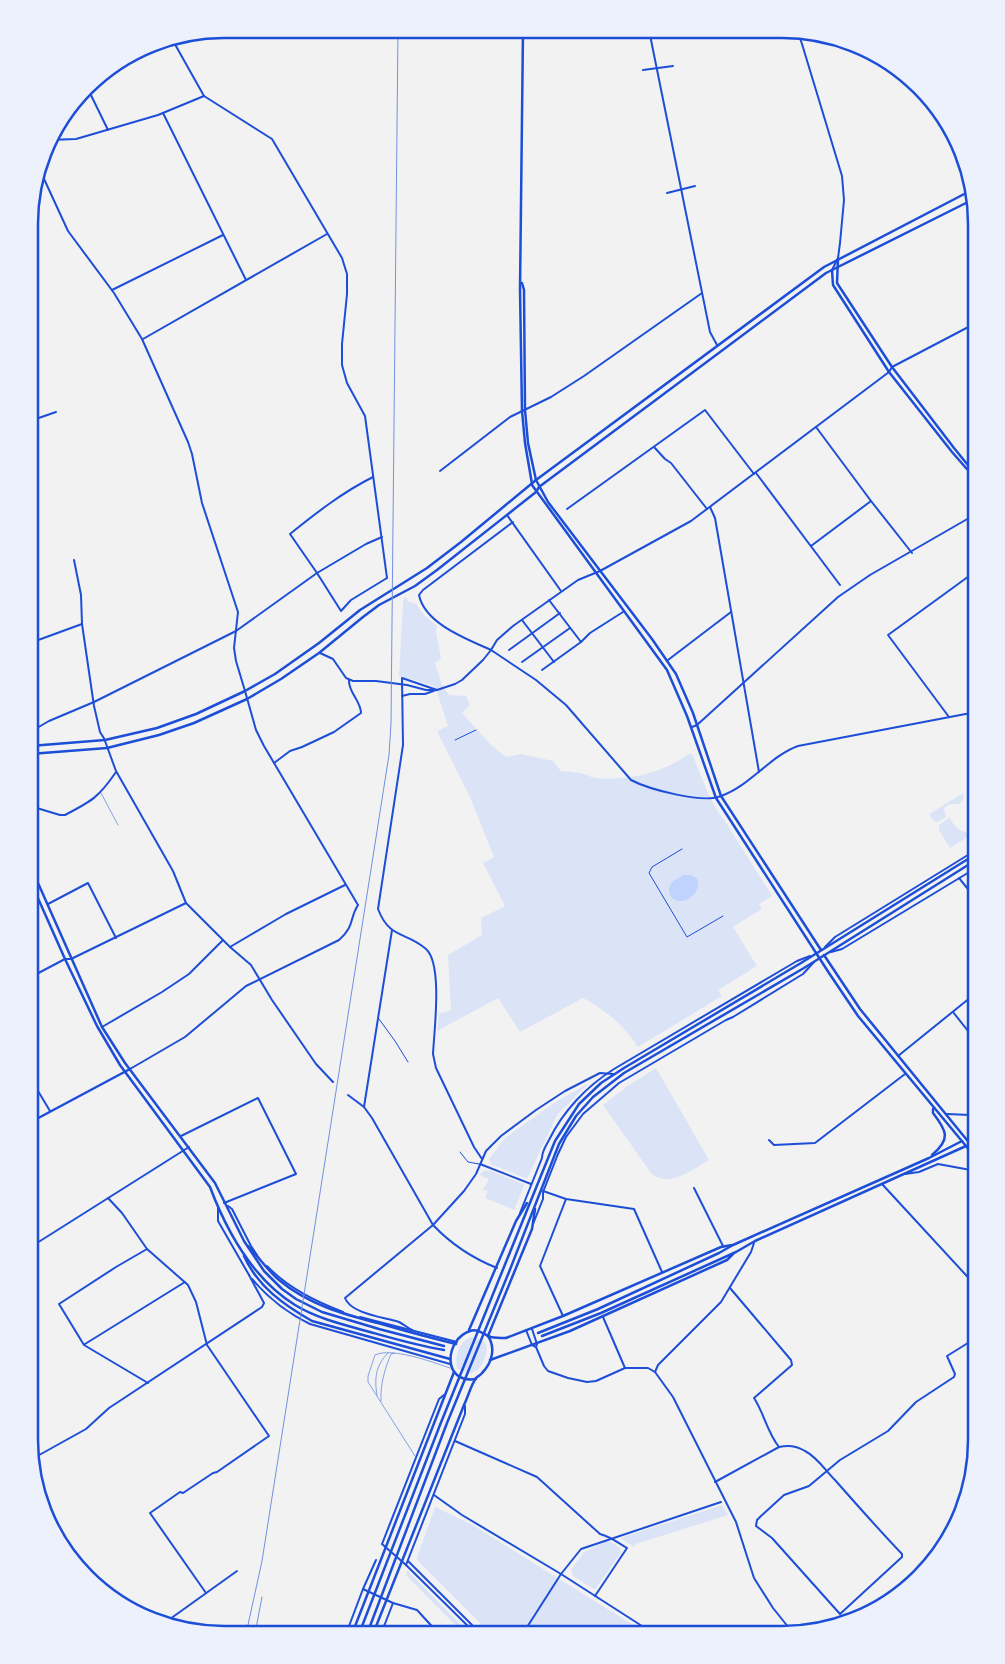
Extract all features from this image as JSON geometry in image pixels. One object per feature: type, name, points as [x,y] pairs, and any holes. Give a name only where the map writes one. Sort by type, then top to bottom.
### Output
[{"type":"main road","points":[[523,38],[521,281],[523,410],[525,442],[532,484],[594,572],[667,670],[680,697],[716,798],[817,954],[858,1016],[966,1146],[601,1313],[542,1336]]},
{"type":"main road","points":[[38,745],[105,740],[157,728],[196,714],[245,691],[275,674],[320,643],[360,610],[426,568],[536,480],[824,267],[838,258],[965,193]]},
{"type":"main road","points":[[38,753],[107,748],[159,736],[194,723],[247,699],[281,679],[319,653],[362,617],[437,570],[536,492],[539,486],[832,270],[966,203]]},
{"type":"main road","points":[[838,258],[837,283],[892,368],[968,465]]},
{"type":"main road","points":[[832,270],[834,285],[890,372],[968,470]]},
{"type":"main road","points":[[523,410],[528,443],[539,486],[548,502],[668,660],[682,686],[721,796],[860,1009],[967,1139],[929,1158],[733,1245],[598,1309],[538,1333]]},
{"type":"main road","points":[[362,1626],[530,1198],[555,1141],[579,1104],[613,1074],[817,954],[968,859]]},
{"type":"main road","points":[[370,1626],[447,1424],[542,1191],[559,1144],[568,1127],[585,1106],[607,1085],[624,1073],[804,968],[968,865]]},
{"type":"main road","points":[[38,883],[102,1027],[125,1063],[215,1183],[244,1241],[264,1271],[282,1289],[296,1299],[332,1316],[444,1346]]},
{"type":"main road","points":[[38,898],[97,1026],[120,1065],[210,1186],[217,1205],[248,1265],[270,1292],[294,1311],[312,1321],[450,1359]]},
{"type":"main road","points":[[38,1118],[130,1069]]},
{"type":"main road","points":[[929,1158],[942,1146],[944,1136],[943,1126],[933,1113],[933,1108]]},
{"type":"main road","points":[[469,1331],[516,1221],[530,1198]]},
{"type":"main road","points":[[488,1336],[532,1229],[536,1202]]},
{"type":"main road","points":[[244,1241],[278,1280],[317,1304],[344,1314],[456,1343]]},
{"type":"main road","points":[[476,1379],[469,1380],[454,1372],[450,1364],[456,1343],[462,1335],[469,1331],[472,1330],[498,1338],[506,1338],[527,1332],[722,1246],[733,1245]]},
{"type":"main road","points":[[241,1250],[267,1282],[296,1306],[337,1323],[444,1350]]},
{"type":"main road","points":[[490,1360],[536,1344],[602,1317],[727,1260],[736,1252]]},
{"type":"main road","points":[[377,1626],[464,1404],[476,1379],[482,1374],[490,1360],[493,1348],[488,1336]]},
{"type":"main road","points":[[355,1626],[454,1372]]},
{"type":"street","points":[[651,38],[710,332],[718,345]]},
{"type":"street","points":[[800,39],[842,176],[844,200],[838,258],[832,270]]},
{"type":"street","points":[[175,44],[204,96],[272,139],[342,258],[347,274],[342,365],[347,383],[364,416],[382,537],[387,578],[351,600],[341,611],[318,573],[290,534],[336,499],[373,478]]},
{"type":"street","points":[[643,70],[673,66]]},
{"type":"street","points":[[90,94],[108,130]]},
{"type":"street","points":[[57,140],[76,140],[162,113],[204,96]]},
{"type":"street","points":[[162,113],[246,280]]},
{"type":"street","points":[[44,176],[68,232],[112,290],[142,339],[163,385],[192,454],[202,503],[238,612],[234,648],[256,730],[358,905],[350,928],[339,940],[246,986],[185,1037],[130,1069]]},
{"type":"street","points":[[667,192],[695,186]]},
{"type":"street","points":[[142,339],[328,234]]},
{"type":"street","points":[[112,290],[223,236]]},
{"type":"street","points":[[440,471],[510,417],[551,397],[584,376],[702,292]]},
{"type":"street","points":[[402,696],[425,694],[462,680],[491,650],[503,633],[561,591],[578,580],[600,571],[684,526],[890,372],[892,368],[968,328]]},
{"type":"street","points":[[567,509],[705,410],[840,585]]},
{"type":"street","points":[[38,418],[56,412]]},
{"type":"street","points":[[816,427],[912,553]]},
{"type":"street","points":[[654,447],[671,463],[707,509]]},
{"type":"street","points":[[811,546],[871,501]]},
{"type":"street","points":[[710,507],[715,518],[759,772]]},
{"type":"street","points":[[507,515],[561,591]]},
{"type":"street","points":[[691,728],[697,725],[838,597],[870,575],[912,553],[968,519]]},
{"type":"street","points":[[513,522],[423,590],[419,596],[421,602],[433,618],[459,635],[491,650],[536,680],[566,705],[632,780],[641,785],[683,796],[716,798],[733,792],[788,750],[798,746],[968,714]]},
{"type":"street","points":[[38,727],[94,702],[236,631],[318,573],[366,544],[382,537]]},
{"type":"street","points":[[74,560],[94,702],[100,732],[105,740],[116,771],[172,872],[186,903],[251,965],[272,1000],[316,1064],[333,1082]]},
{"type":"street","points":[[949,718],[888,635],[968,577]]},
{"type":"street","points":[[549,600],[581,642]]},
{"type":"street","points":[[542,670],[581,642],[590,633],[624,611]]},
{"type":"street","points":[[668,660],[731,612]]},
{"type":"street","points":[[509,650],[560,613]]},
{"type":"street","points":[[522,620],[554,662]]},
{"type":"street","points":[[38,640],[82,624]]},
{"type":"street","points":[[522,662],[570,628]]},
{"type":"street","points":[[274,763],[290,751],[334,732],[361,713],[361,707],[349,686],[349,680],[330,656],[319,653]]},
{"type":"street","points":[[437,690],[402,678],[403,745],[378,906],[386,925],[423,946],[431,954],[435,969],[436,989],[433,1054],[474,1147],[482,1159]]},
{"type":"street","points":[[349,680],[376,681],[407,685],[426,690],[437,690]]},
{"type":"street","points":[[456,740],[476,730]]},
{"type":"street","points":[[38,809],[60,816],[66,815],[95,799],[116,771]]},
{"type":"street","points":[[682,849],[652,867],[649,873],[687,937],[723,916]]},
{"type":"street","points":[[821,951],[835,937],[968,855]]},
{"type":"street","points":[[824,954],[842,949],[968,873]]},
{"type":"street","points":[[959,878],[968,889]]},
{"type":"street","points":[[47,904],[88,883],[116,938]]},
{"type":"street","points":[[230,946],[286,914],[345,885]]},
{"type":"street","points":[[38,973],[65,959],[72,959],[186,903]]},
{"type":"street","points":[[364,1107],[392,930]]},
{"type":"street","points":[[102,1027],[189,974],[224,940]]},
{"type":"street","points":[[516,1221],[532,1185],[542,1153],[554,1130],[580,1097],[608,1073],[797,961],[817,954]]},
{"type":"street","points":[[532,1229],[543,1199],[542,1191],[558,1154],[570,1131],[582,1114],[613,1088],[803,974],[819,957]]},
{"type":"street","points":[[897,1056],[968,1000]]},
{"type":"street","points":[[953,1012],[968,1031]]},
{"type":"street","points":[[379,1019],[395,1040],[408,1062]]},
{"type":"street","points":[[414,1332],[400,1323],[353,1307],[345,1298],[433,1225],[464,1191],[476,1174],[482,1159],[496,1140],[536,1110],[566,1092],[600,1073],[613,1074]]},
{"type":"street","points":[[769,1140],[774,1145],[815,1143],[905,1074]]},
{"type":"street","points":[[38,1091],[50,1111]]},
{"type":"street","points":[[348,1095],[364,1107],[372,1118],[433,1225],[467,1254],[497,1268]]},
{"type":"street","points":[[180,1136],[258,1098],[296,1174],[224,1203]]},
{"type":"street","points":[[945,1113],[968,1115]]},
{"type":"street","points":[[38,1242],[188,1147]]},
{"type":"street","points":[[460,1152],[468,1162],[480,1164],[532,1185]]},
{"type":"street","points":[[905,1174],[919,1172],[938,1164],[968,1170]]},
{"type":"street","points":[[882,1184],[968,1277]]},
{"type":"street","points":[[694,1188],[722,1246]]},
{"type":"street","points":[[542,1191],[566,1199],[634,1208],[662,1272]]},
{"type":"street","points":[[108,1198],[122,1213],[147,1249],[185,1282],[196,1302],[207,1345],[269,1436],[218,1472],[213,1472],[150,1513],[206,1592]]},
{"type":"street","points":[[563,1316],[540,1266],[566,1199]]},
{"type":"street","points":[[224,1203],[232,1209],[251,1246],[262,1261],[272,1272],[296,1290],[316,1302],[347,1313],[456,1343]]},
{"type":"street","points":[[38,1456],[80,1433],[109,1408],[264,1306],[249,1275],[218,1221],[217,1205]]},
{"type":"street","points":[[655,1372],[658,1365],[721,1302],[751,1252],[755,1241]]},
{"type":"street","points":[[147,1249],[59,1304],[84,1345],[148,1383]]},
{"type":"street","points":[[249,1275],[275,1303],[297,1318],[310,1324],[450,1364]]},
{"type":"street","points":[[84,1345],[185,1282]]},
{"type":"street","points":[[730,1288],[791,1360],[792,1364],[790,1367],[754,1398],[761,1409],[763,1420],[779,1447]]},
{"type":"street","points":[[602,1317],[625,1368]]},
{"type":"street","points":[[532,1330],[545,1368],[548,1371],[568,1378],[591,1382],[625,1368],[648,1368],[655,1372],[672,1397],[739,1527],[754,1578],[788,1626]]},
{"type":"street","points":[[527,1332],[532,1344]]},
{"type":"street","points":[[715,1482],[779,1447],[788,1446],[804,1450],[827,1471],[902,1554],[902,1557],[840,1614],[772,1538],[758,1529],[756,1523],[784,1495],[809,1486],[827,1471],[840,1460],[888,1431],[916,1402],[954,1378],[955,1374],[947,1356],[968,1343]]},
{"type":"street","points":[[446,1393],[439,1400],[382,1544],[407,1563],[473,1626]]},
{"type":"street","points":[[407,1563],[465,1414],[464,1404]]},
{"type":"street","points":[[455,1441],[537,1477],[600,1534],[612,1537],[616,1542],[627,1548],[595,1596]]},
{"type":"street","points":[[434,1495],[642,1626]]},
{"type":"street","points":[[527,1626],[581,1549],[612,1537],[721,1502]]},
{"type":"street","points":[[349,1626],[376,1560]]},
{"type":"street","points":[[407,1563],[468,1626]]},
{"type":"street","points":[[170,1619],[237,1571]]},
{"type":"street","points":[[363,1589],[417,1610],[432,1626]]},
{"type":"street","points":[[384,1626],[393,1602]]},
{"type":"lane","points":[[101,793],[118,825]]},
{"type":"lane","points":[[377,1396],[374,1380],[379,1363],[389,1351]]},
{"type":"lane","points":[[416,1458],[368,1382],[368,1376],[375,1355],[381,1352],[396,1352],[451,1369]]},
{"type":"lane","points":[[381,1402],[380,1390],[388,1360],[391,1354],[396,1352]]},
{"type":"shaded area","points":[[405,596],[409,602],[416,604],[425,616],[437,626],[436,631],[441,659],[435,663],[442,685],[449,695],[466,696],[470,705],[462,713],[492,746],[506,757],[521,754],[553,761],[561,771],[608,779],[633,777],[656,771],[692,754],[714,806],[772,896],[759,904],[762,909],[733,927],[757,966],[718,990],[722,996],[638,1047],[614,1019],[583,998],[520,1032],[498,998],[437,1031],[439,1014],[451,1010],[448,955],[482,935],[481,918],[505,906],[483,863],[494,857],[469,795],[437,731],[448,726],[437,692],[433,686],[399,677],[403,602]]},
{"type":"shaded area","points":[[963,793],[964,798],[959,804],[950,804],[945,807],[946,817],[937,822],[933,820],[929,814]]},
{"type":"shaded area","points":[[950,817],[951,821],[959,829],[968,832],[968,837],[950,848],[939,830],[939,825]]},
{"type":"shaded area","points":[[656,1068],[709,1160],[673,1179],[665,1179],[651,1173],[603,1105],[626,1087]]},
{"type":"shaded area","points":[[587,1084],[557,1115],[527,1179],[491,1164],[489,1159],[505,1138],[554,1103]]},
{"type":"shaded area","points":[[489,1170],[523,1184],[524,1186],[514,1210],[485,1198],[488,1191],[483,1190],[489,1179],[479,1175]]},
{"type":"shaded area","points":[[471,1337],[483,1340],[487,1346],[480,1367],[478,1370],[470,1373],[458,1369],[456,1360],[460,1346]]},
{"type":"shaded area","points":[[722,1505],[728,1515],[636,1544],[634,1547],[620,1538]]},
{"type":"shaded area","points":[[435,1507],[473,1525],[635,1626],[483,1626],[418,1561],[417,1557]]},
{"type":"shaded area","points":[[608,1540],[620,1548],[621,1553],[594,1589],[573,1576],[571,1570],[584,1552]]},
{"type":"shaded area","points":[[407,1570],[462,1626],[456,1626],[406,1575]]},
{"type":"water","points":[[684,875],[691,875],[696,878],[698,887],[692,897],[677,901],[670,895],[669,890],[673,881]]},
{"type":"railway","points":[[248,1626],[262,1561],[389,755],[391,723],[398,38]]},
{"type":"railway","points":[[257,1626],[262,1597]]}]
